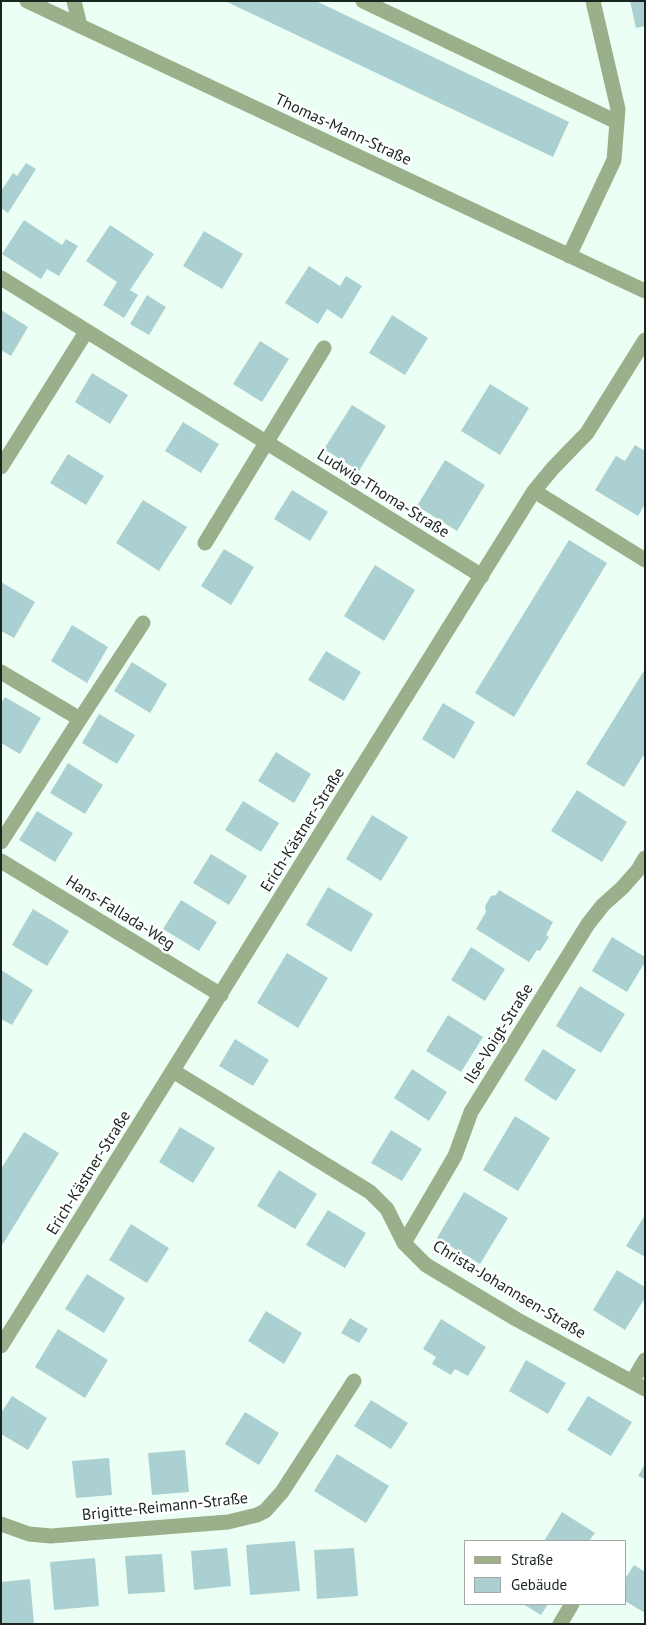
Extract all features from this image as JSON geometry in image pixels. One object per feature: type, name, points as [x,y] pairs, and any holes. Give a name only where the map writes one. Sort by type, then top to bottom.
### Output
[{"type":"street","name":"Thomas-Mann-Straße","points":[[27,1],[645,291]]},
{"type":"street","points":[[74,1],[80,26]]},
{"type":"street","points":[[363,1],[617,122]]},
{"type":"street","points":[[570,256],[614,160],[618,109],[593,1]]},
{"type":"street","name":"Ludwig-Thoma-Straße","points":[[1,278],[482,576]]},
{"type":"street","points":[[1,467],[86,332]]},
{"type":"street","name":"Erich-Kästner-Straße","points":[[1,1346],[534,491],[553,468],[587,434],[645,340]]},
{"type":"street","points":[[205,543],[324,348]]},
{"type":"street","points":[[534,491],[645,560]]},
{"type":"street","points":[[1,842],[143,623]]},
{"type":"street","points":[[1,672],[80,719]]},
{"type":"street","name":"Ilse-Voigt-Straße","points":[[404,1243],[455,1156],[471,1112],[573,948],[603,905],[622,888],[638,870],[645,858]]},
{"type":"street","name":"Hans-Fallada-Weg","points":[[1,861],[221,995]]},
{"type":"street","name":"Christa-Johannsen-Straße","points":[[173,1071],[370,1192],[387,1209],[404,1243],[426,1265],[516,1319],[638,1385]]},
{"type":"street","points":[[638,1385],[645,1360]]},
{"type":"street","name":"Brigitte-Reimann-Straße","points":[[1,1524],[29,1534],[51,1536],[228,1522],[258,1515],[265,1511],[282,1492],[354,1380]]},
{"type":"street","points":[[560,1624],[571,1605]]},
{"type":"building","points":[[225,1],[316,1],[569,122],[553,157]]},
{"type":"building","points":[[630,1],[645,1],[645,26],[636,28]]},
{"type":"building","points":[[26,163],[36,169],[8,213],[1,208],[1,191],[13,173],[17,176]]},
{"type":"building","points":[[24,220],[62,245],[66,239],[78,246],[59,276],[47,269],[41,279],[2,254]]},
{"type":"building","points":[[110,225],[154,254],[130,290],[138,295],[124,318],[103,305],[117,282],[86,261]]},
{"type":"building","points":[[204,231],[243,254],[222,289],[183,266]]},
{"type":"building","points":[[309,266],[340,286],[346,276],[362,286],[342,319],[327,309],[318,324],[285,303]]},
{"type":"building","points":[[147,295],[166,307],[149,335],[130,324]]},
{"type":"building","points":[[1,310],[28,327],[11,356],[1,350]]},
{"type":"building","points":[[392,315],[428,338],[405,375],[369,353]]},
{"type":"building","points":[[260,341],[289,359],[262,402],[233,384]]},
{"type":"building","points":[[92,373],[128,395],[110,424],[75,402]]},
{"type":"building","points":[[490,384],[529,408],[500,455],[461,431]]},
{"type":"building","points":[[352,405],[386,426],[359,471],[324,449]]},
{"type":"building","points":[[183,422],[219,444],[201,473],[165,451]]},
{"type":"building","points":[[635,445],[645,451],[645,504],[638,516],[595,490],[616,456],[625,461]]},
{"type":"building","points":[[68,454],[104,476],[86,505],[50,483]]},
{"type":"building","points":[[445,460],[485,485],[457,531],[417,506]]},
{"type":"building","points":[[292,490],[328,512],[310,541],[274,519]]},
{"type":"building","points":[[143,500],[187,527],[159,571],[116,543]]},
{"type":"building","points":[[569,540],[607,563],[514,717],[475,693]]},
{"type":"building","points":[[224,549],[254,567],[231,605],[201,586]]},
{"type":"building","points":[[375,565],[415,590],[384,641],[344,616]]},
{"type":"building","points":[[1,582],[35,602],[14,638],[1,631]]},
{"type":"building","points":[[72,625],[108,647],[87,683],[51,661]]},
{"type":"building","points":[[326,651],[361,672],[344,701],[308,680]]},
{"type":"building","points":[[132,662],[167,684],[150,713],[114,691]]},
{"type":"building","points":[[645,669],[645,753],[624,787],[586,764]]},
{"type":"building","points":[[5,697],[41,718],[20,754],[1,743],[1,703]]},
{"type":"building","points":[[443,703],[475,722],[454,759],[422,739]]},
{"type":"building","points":[[99,714],[135,735],[117,764],[82,743]]},
{"type":"building","points":[[276,752],[311,774],[294,803],[258,781]]},
{"type":"building","points":[[68,763],[103,785],[85,814],[50,793]]},
{"type":"building","points":[[577,790],[627,822],[602,862],[551,831]]},
{"type":"building","points":[[243,801],[279,823],[261,852],[225,830]]},
{"type":"building","points":[[37,811],[73,833],[55,862],[19,840]]},
{"type":"building","points":[[372,815],[408,837],[381,881],[346,859]]},
{"type":"building","points":[[211,854],[247,876],[229,905],[193,883]]},
{"type":"building","points":[[328,887],[373,914],[351,952],[306,925]]},
{"type":"building","points":[[499,890],[553,922],[546,935],[549,937],[540,951],[537,950],[529,962],[476,929],[486,912],[485,906],[491,896],[496,895]]},
{"type":"building","points":[[181,900],[217,922],[199,951],[163,929]]},
{"type":"building","points":[[33,909],[69,931],[47,966],[12,945]]},
{"type":"building","points":[[612,937],[645,957],[645,962],[627,992],[592,971]]},
{"type":"building","points":[[471,947],[505,969],[485,1001],[451,980]]},
{"type":"building","points":[[287,953],[328,978],[298,1028],[257,1003]]},
{"type":"building","points":[[1,970],[33,990],[12,1025],[1,1019]]},
{"type":"building","points":[[580,986],[625,1014],[601,1053],[556,1026]]},
{"type":"building","points":[[448,1015],[483,1037],[461,1072],[426,1051]]},
{"type":"building","points":[[235,1039],[269,1060],[253,1086],[219,1066]]},
{"type":"building","points":[[543,1049],[576,1070],[556,1101],[524,1080]]},
{"type":"building","points":[[412,1069],[447,1092],[429,1121],[394,1098]]},
{"type":"building","points":[[515,1116],[550,1138],[518,1191],[483,1170]]},
{"type":"building","points":[[180,1127],[215,1148],[193,1183],[159,1162]]},
{"type":"building","points":[[391,1130],[422,1149],[402,1181],[371,1163]]},
{"type":"building","points":[[24,1132],[59,1153],[1,1247],[1,1169]]},
{"type":"building","points":[[279,1170],[317,1194],[295,1229],[257,1206]]},
{"type":"building","points":[[464,1192],[508,1218],[480,1264],[437,1238]]},
{"type":"building","points":[[328,1210],[366,1233],[345,1268],[306,1245]]},
{"type":"building","points":[[645,1215],[645,1257],[626,1246]]},
{"type":"building","points":[[131,1224],[169,1248],[147,1283],[109,1260]]},
{"type":"building","points":[[617,1270],[645,1287],[645,1298],[625,1330],[593,1310]]},
{"type":"building","points":[[87,1274],[125,1298],[104,1333],[65,1309]]},
{"type":"building","points":[[266,1311],[302,1333],[284,1364],[248,1341]]},
{"type":"building","points":[[350,1318],[368,1329],[359,1343],[341,1333]]},
{"type":"building","points":[[441,1319],[486,1347],[468,1376],[455,1369],[451,1375],[432,1364],[436,1357],[423,1349]]},
{"type":"building","points":[[58,1329],[108,1360],[85,1398],[35,1367]]},
{"type":"building","points":[[526,1360],[566,1383],[548,1414],[509,1391]]},
{"type":"building","points":[[12,1396],[47,1418],[28,1450],[1,1434],[1,1413]]},
{"type":"building","points":[[588,1396],[632,1422],[611,1456],[567,1430]]},
{"type":"building","points":[[371,1400],[408,1423],[391,1449],[354,1426]]},
{"type":"building","points":[[245,1412],[279,1433],[259,1465],[225,1444]]},
{"type":"building","points":[[185,1450],[189,1492],[152,1495],[148,1453]]},
{"type":"building","points":[[337,1454],[389,1486],[366,1523],[314,1491]]},
{"type":"building","points":[[109,1458],[112,1495],[76,1498],[72,1461]]},
{"type":"building","points":[[645,1464],[645,1479],[638,1476]]},
{"type":"building","points":[[562,1512],[595,1533],[590,1540],[545,1540]]},
{"type":"building","points":[[295,1541],[300,1591],[250,1595],[246,1545]]},
{"type":"building","points":[[227,1548],[231,1586],[194,1590],[191,1551]]},
{"type":"building","points":[[354,1548],[358,1596],[317,1599],[314,1550]]},
{"type":"building","points":[[162,1554],[165,1592],[128,1594],[125,1556]]},
{"type":"building","points":[[95,1558],[99,1606],[54,1610],[50,1562]]},
{"type":"building","points":[[634,1565],[645,1572],[645,1613],[626,1602],[626,1577]]},
{"type":"building","points":[[30,1579],[34,1624],[1,1624],[1,1582]]},
{"type":"building","points":[[525,1605],[547,1605],[541,1615]]}]
